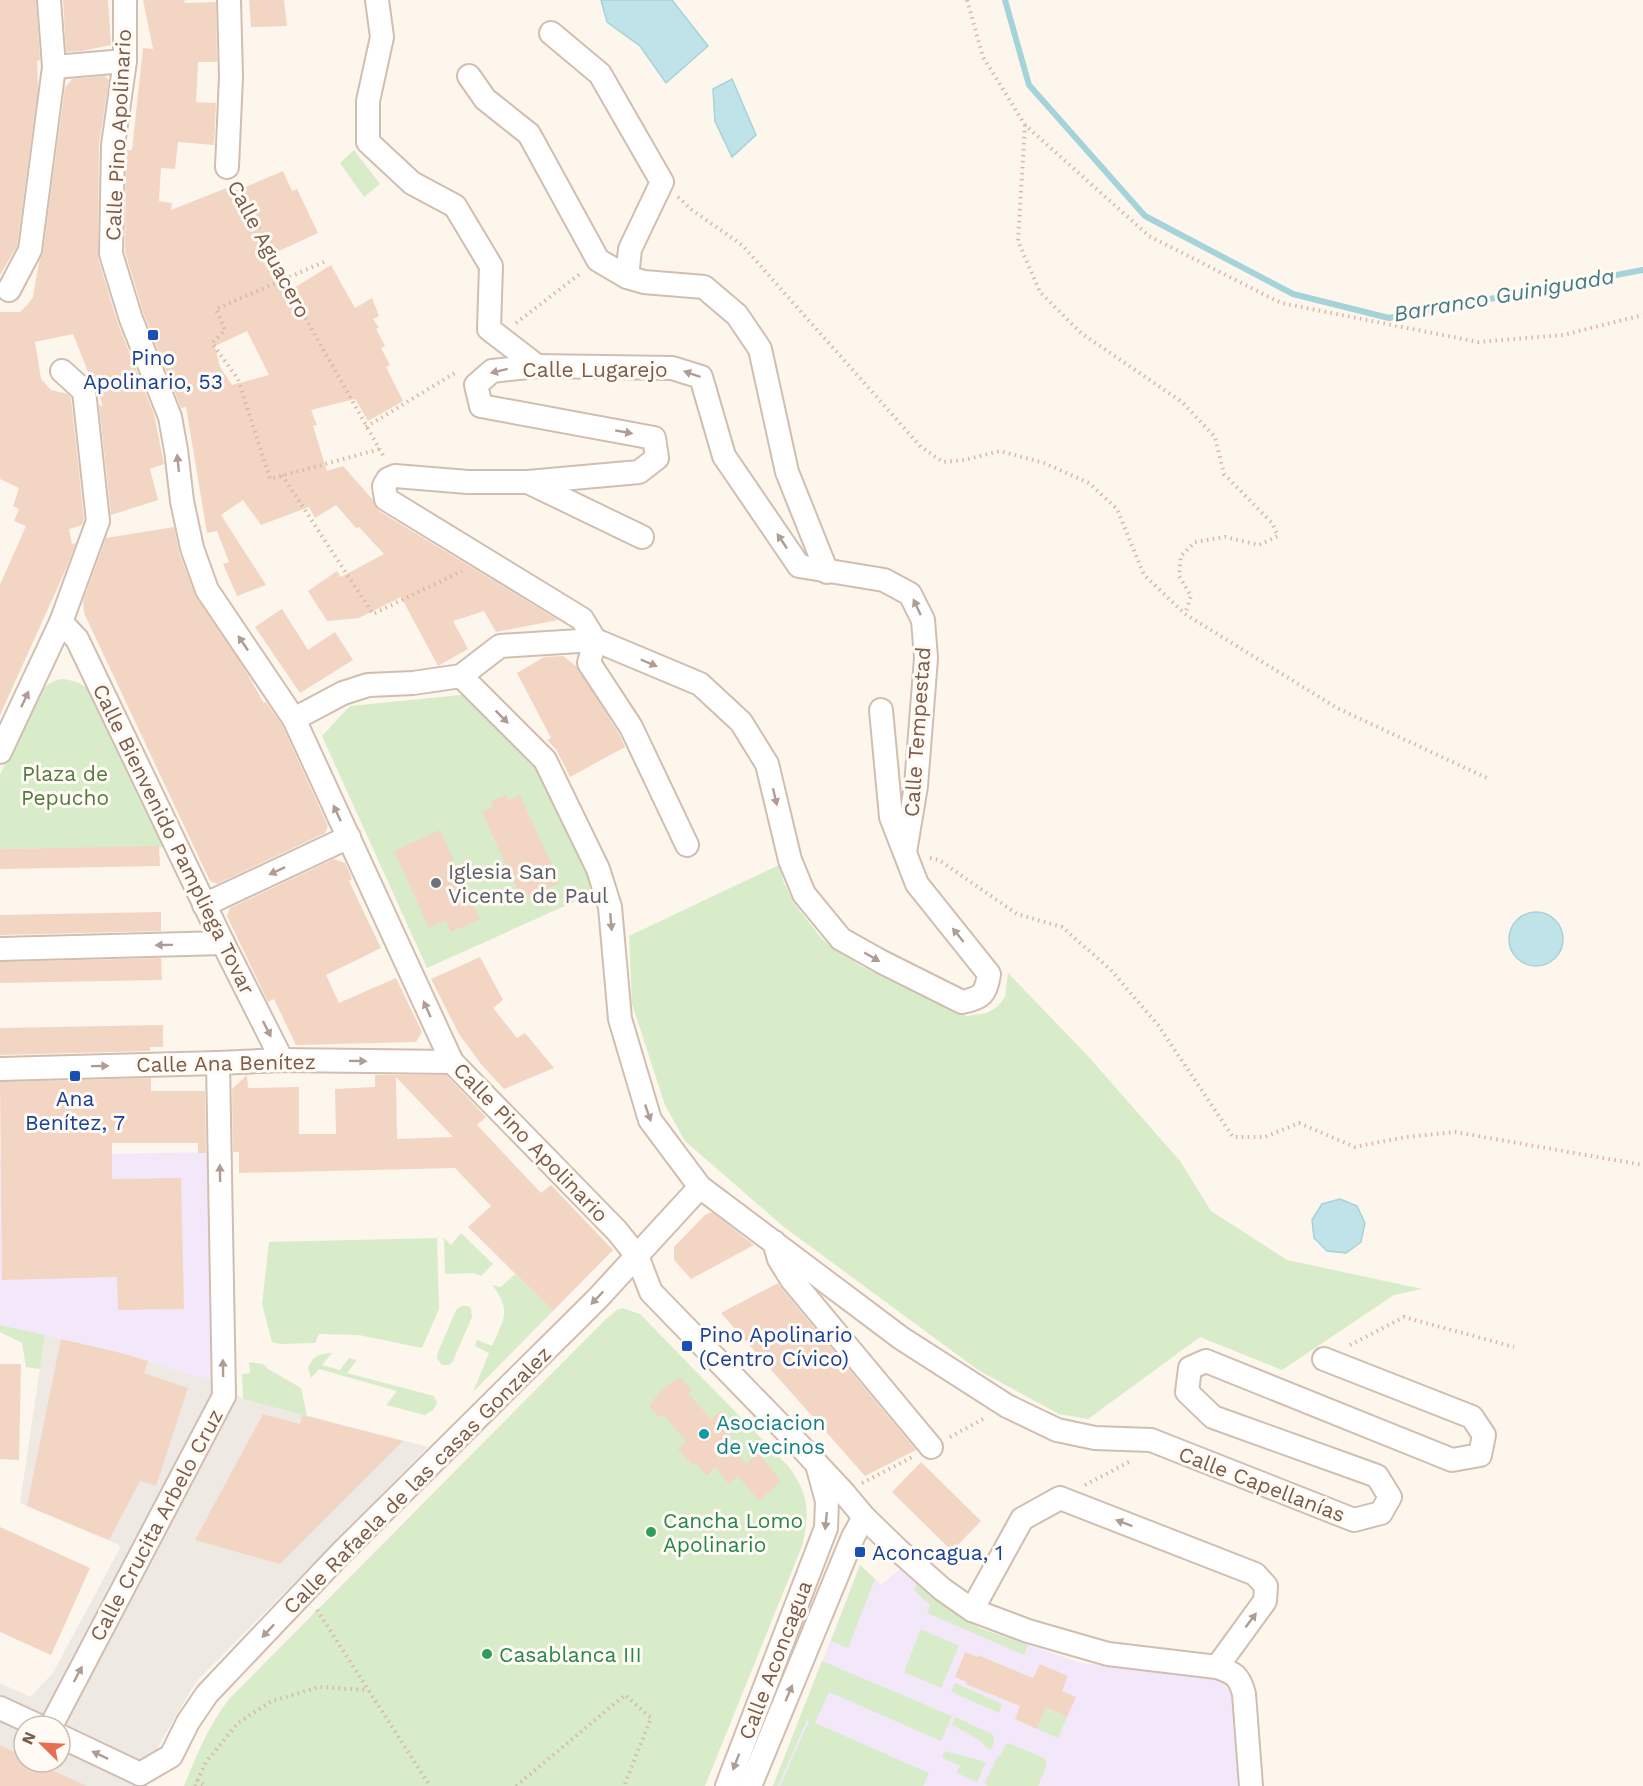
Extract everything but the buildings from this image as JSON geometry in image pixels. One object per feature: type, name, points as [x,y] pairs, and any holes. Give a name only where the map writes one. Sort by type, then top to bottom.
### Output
[{"type":"street","points":[[9,290],[30,250],[54,67],[49,0]]},
{"type":"street","name":"Calle Pino Apolinario","points":[[125,0],[125,61],[113,145],[111,254],[131,319],[170,417],[182,501],[192,548],[207,590],[294,719],[452,1062],[617,1231],[638,1256],[651,1292],[817,1464],[864,1517],[942,1589],[972,1610],[1028,1631],[1108,1654],[1216,1667],[1233,1673],[1241,1681],[1244,1694],[1251,1786]]},
{"type":"street","name":"Calle Aguacero","points":[[227,167],[231,77],[230,0]]},
{"type":"street","points":[[377,0],[382,37],[368,101],[368,142],[412,183],[455,206],[491,266],[489,329],[537,366]]},
{"type":"street","points":[[551,33],[600,74],[662,182],[630,249],[627,277]]},
{"type":"street","points":[[54,67],[125,61]]},
{"type":"street","points":[[469,76],[484,99],[529,134],[598,260],[627,277],[644,282],[704,286],[737,315],[760,349],[787,472],[827,572]]},
{"type":"street","name":"Calle Lugarejo","points":[[395,476],[468,482],[528,482],[639,472],[657,458],[654,438],[481,406],[476,385],[492,371],[537,366],[672,368],[701,377],[724,456],[799,566],[827,572]]},
{"type":"street","points":[[0,752],[62,621],[98,520],[84,391],[62,370]]},
{"type":"street","points":[[395,476],[388,479],[384,486],[386,499],[582,620],[595,640],[589,663],[631,727],[687,845]]},
{"type":"street","points":[[528,482],[642,537]]},
{"type":"street","name":"Calle Tempestad","points":[[827,572],[884,580],[910,594],[923,620],[926,657],[916,786],[905,852]]},
{"type":"street","name":"Calle Bienvenido Pampliega Tovar","points":[[62,621],[77,639],[222,943],[282,1060]]},
{"type":"street","name":"Calle Tempestad","points":[[294,719],[343,693],[368,685],[413,683],[461,676],[500,646],[595,640],[700,684],[741,722],[767,764],[790,860],[804,894],[841,939],[962,1002],[976,999],[987,989],[989,974],[917,884],[891,817],[881,710]]},
{"type":"street","name":"Calle Capellanías","points":[[461,676],[545,760],[598,869],[610,908],[620,1019],[650,1120],[700,1187],[902,1338],[1007,1406],[1057,1430],[1095,1438],[1151,1440],[1354,1520],[1381,1512],[1390,1497],[1377,1476],[1213,1418],[1187,1392],[1190,1368],[1206,1361],[1452,1460],[1480,1455],[1484,1435],[1472,1417],[1324,1359]]},
{"type":"street","points":[[204,905],[349,837]]},
{"type":"street","points":[[0,949],[222,943]]},
{"type":"street","name":"Calle Ana Benítez","points":[[0,1069],[282,1060],[452,1062]]},
{"type":"street","name":"Calle Crucita Arbelo Cruz","points":[[57,1714],[224,1396],[218,1063]]},
{"type":"street","name":"Calle Rafaela de las casas Gonzalez","points":[[140,1780],[171,1756],[188,1722],[207,1694],[340,1554],[598,1298],[700,1187]]},
{"type":"street","points":[[773,1241],[779,1259],[792,1280],[931,1447]]},
{"type":"street","name":"Calle Aconcagua","points":[[727,1786],[826,1528],[827,1501],[817,1464]]},
{"type":"street","points":[[972,1610],[1022,1519],[1060,1498],[1255,1574],[1266,1586],[1265,1601],[1216,1667]]},
{"type":"street","name":"Calle Aconcagua","points":[[750,1786],[853,1537],[864,1517]]},
{"type":"street","points":[[72,1743],[140,1780]]},
{"type":"path","points":[[966,0],[983,57],[1025,125],[1149,236],[1281,303],[1478,342],[1563,335],[1643,315]]},
{"type":"path","points":[[1025,125],[1018,241],[1040,292],[1080,333],[1182,402],[1215,436],[1224,474],[1272,523],[1278,536],[1259,545],[1225,537],[1195,542],[1181,556],[1179,576],[1191,596],[1185,614]]},
{"type":"path","name":"Calle Aguacero","points":[[227,167],[242,204],[247,202],[284,280],[395,476]]},
{"type":"path","points":[[662,182],[692,210],[742,245],[921,447],[942,462],[964,460],[1000,451],[1044,463],[1089,483],[1117,509],[1144,575],[1185,614],[1336,708],[1487,778]]},
{"type":"path","points":[[324,262],[216,309],[225,330],[212,343],[238,379],[270,479],[380,449]]},
{"type":"path","points":[[282,476],[373,614],[484,560]]},
{"type":"path","points":[[905,852],[939,860],[1017,914],[1062,927],[1110,969],[1158,1025],[1233,1137],[1265,1137],[1299,1123],[1355,1147],[1406,1137],[1455,1132],[1643,1165]]},
{"type":"path","points":[[317,1610],[430,1786]]},
{"type":"path","points":[[195,1786],[206,1762],[238,1723],[272,1701],[319,1687],[368,1690]]},
{"type":"path","points":[[516,1786],[625,1695],[651,1718],[624,1786]]},
{"type":"path","points":[[197,1780],[205,1786]]},
{"type":"shaded area","points":[[210,1152],[213,1381],[121,1353],[0,1325],[0,1156]]},
{"type":"shaded area","points":[[45,1335],[121,1353],[213,1381],[243,1399],[428,1447],[196,1682],[160,1743],[143,1786],[0,1786],[0,1683],[30,1697],[53,1673],[121,1546],[20,1503]]},
{"type":"shaded area","points":[[906,1564],[935,1594],[979,1628],[1081,1663],[1219,1677],[1232,1684],[1242,1786],[773,1786],[860,1565],[881,1585]]},
{"type":"green space","points":[[354,150],[380,184],[364,197],[340,163]]},
{"type":"green space","name":"Plaza de Pepucho","points":[[61,679],[79,683],[94,695],[164,847],[0,849],[0,775],[36,696],[47,685]]},
{"type":"green space","points":[[461,695],[479,702],[548,780],[596,892],[427,968],[322,736],[350,706]]},
{"type":"green space","points":[[779,865],[784,883],[794,903],[821,938],[831,947],[861,966],[954,1011],[967,1016],[987,1013],[997,1007],[1005,997],[1008,973],[1087,1055],[1180,1161],[1211,1211],[1287,1260],[1422,1289],[1394,1295],[1282,1370],[1200,1337],[1088,1419],[1059,1414],[978,1370],[784,1227],[685,1141],[665,1105],[632,1004],[629,936]]},
{"type":"green space","points":[[461,1233],[493,1264],[481,1276],[473,1273],[445,1274],[444,1238],[451,1245]]},
{"type":"green space","points":[[437,1238],[439,1309],[422,1348],[359,1335],[319,1334],[315,1343],[280,1344],[272,1342],[262,1304],[269,1242]]},
{"type":"green space","points":[[515,1274],[553,1311],[473,1392],[489,1353],[475,1346],[477,1340],[492,1346],[503,1321],[504,1308],[492,1285],[501,1287]]},
{"type":"green space","points":[[462,1306],[471,1308],[472,1317],[453,1361],[449,1365],[442,1365],[437,1355],[456,1310]]},
{"type":"green space","points":[[623,1308],[640,1314],[789,1467],[801,1487],[806,1505],[807,1514],[802,1546],[705,1786],[184,1786],[209,1730],[229,1699],[606,1319]]},
{"type":"green space","points":[[0,1325],[45,1335],[40,1369],[26,1367],[22,1343],[0,1332]]},
{"type":"green space","points":[[332,1353],[322,1365],[340,1370],[349,1358],[357,1360],[347,1373],[434,1396],[437,1403],[433,1410],[425,1415],[386,1405],[397,1391],[319,1369],[311,1378],[308,1368],[312,1361],[320,1355]]},
{"type":"green space","points":[[249,1362],[263,1364],[301,1388],[307,1416],[243,1399],[242,1374],[250,1373]]},
{"type":"green space","points":[[860,1565],[875,1579],[848,1648],[831,1641]]},
{"type":"green space","points":[[919,1578],[935,1594],[979,1628],[1028,1645],[1024,1655],[927,1613],[931,1604],[914,1590]]},
{"type":"green space","points":[[921,1629],[959,1646],[941,1688],[904,1672]]},
{"type":"green space","points":[[822,1661],[952,1716],[941,1741],[829,1692],[815,1723],[929,1773],[923,1786],[780,1786],[809,1721],[807,1720],[778,1786],[773,1786]]},
{"type":"green space","points":[[955,1683],[1002,1704],[999,1713],[951,1692]]},
{"type":"green space","points":[[1046,1707],[1067,1717],[1058,1738],[1037,1729]]},
{"type":"green space","points":[[955,1717],[992,1734],[994,1740],[991,1750],[976,1738],[952,1725]]},
{"type":"green space","points":[[1009,1743],[1044,1758],[1046,1767],[1038,1786],[988,1786],[984,1784],[998,1756]]},
{"type":"green space","points":[[945,1751],[986,1762],[977,1782],[957,1773],[960,1766],[942,1758]]},
{"type":"water","points":[[601,0],[672,0],[708,46],[666,83],[640,46],[607,22]]},
{"type":"water","points":[[732,79],[756,135],[732,157],[715,121],[713,89]]},
{"type":"water","points":[[1536,912],[1546,914],[1555,920],[1561,929],[1563,939],[1561,949],[1555,958],[1546,964],[1536,966],[1526,964],[1517,958],[1511,949],[1509,939],[1511,929],[1517,920],[1526,914]]},
{"type":"water","points":[[1340,1199],[1357,1206],[1365,1223],[1361,1242],[1346,1253],[1327,1251],[1314,1238],[1312,1220],[1322,1204]]},
{"type":"waterway","name":"Barranco Guiniguada","points":[[1005,0],[1029,85],[1145,216],[1293,294],[1389,318],[1643,270]]},
{"type":"place","name":"Pino Apolinario, 53","points":[[153,335]]},
{"type":"place","name":"Iglesia San Vicente de Paul","points":[[436,883]]},
{"type":"place","name":"Ana Benítez, 7","points":[[75,1076]]},
{"type":"place","name":"Pino Apolinario (Centro Cívico)","points":[[687,1346]]},
{"type":"place","name":"Asociacion de vecinos","points":[[704,1434]]},
{"type":"place","name":"Cancha Lomo Apolinario","points":[[651,1532]]},
{"type":"place","name":"Aconcagua, 1","points":[[860,1552]]},
{"type":"place","name":"Casablanca III","points":[[487,1654]]}]
